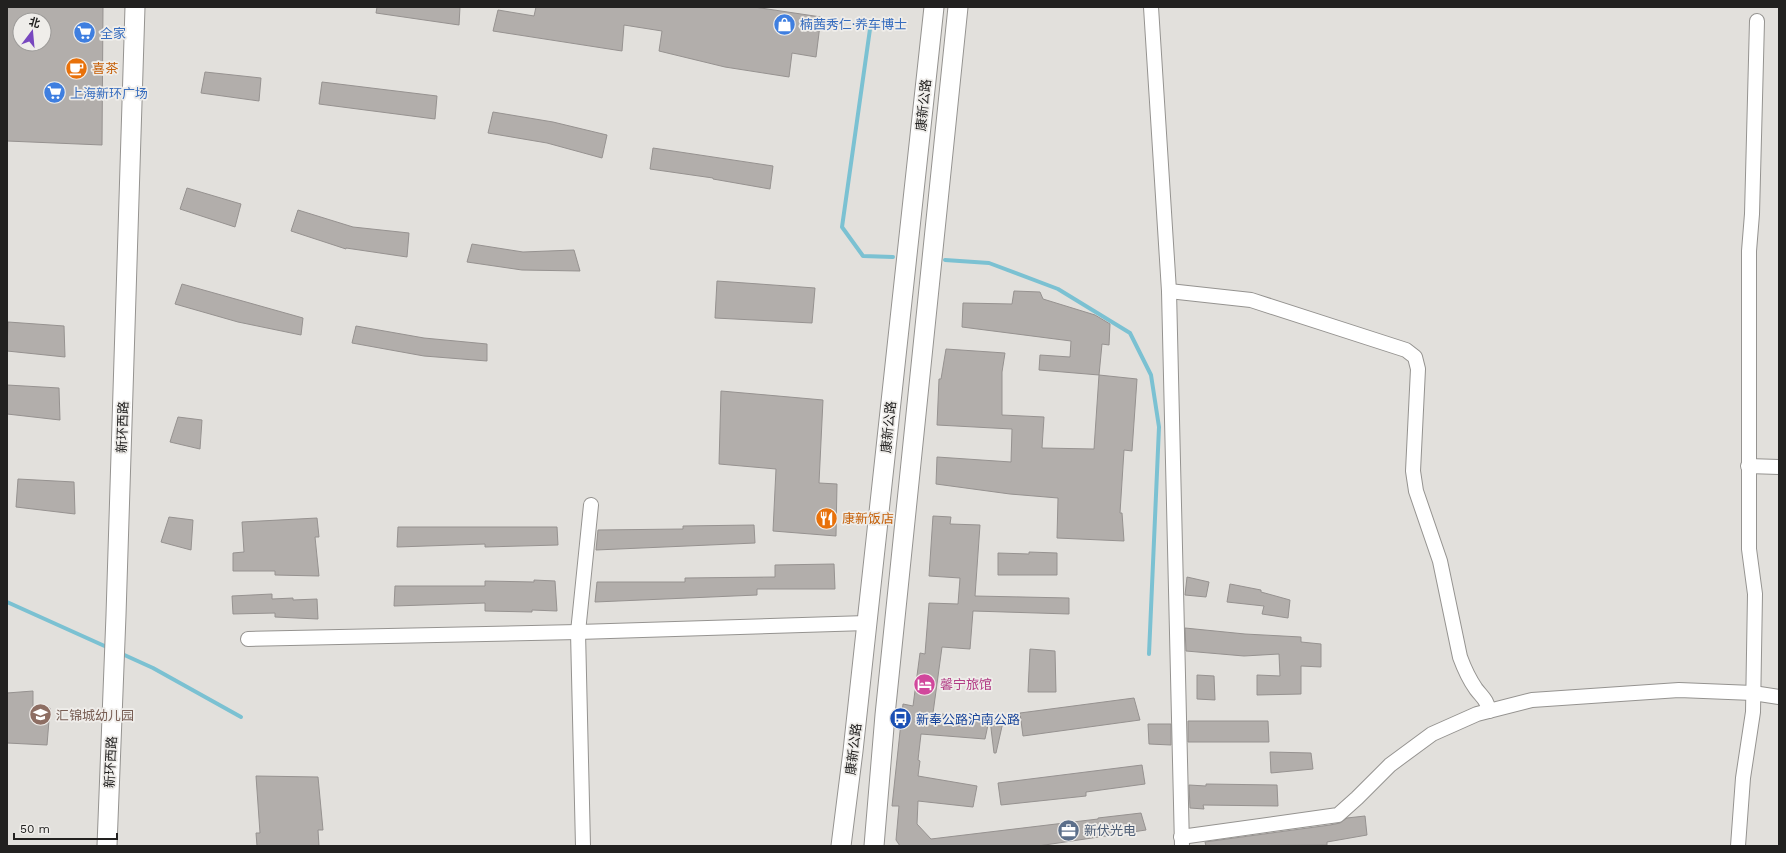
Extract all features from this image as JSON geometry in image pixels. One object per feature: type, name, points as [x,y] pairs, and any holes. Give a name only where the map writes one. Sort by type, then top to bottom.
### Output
[{"type":"main road","name":"新环西路","points":[[107,846],[116,615],[135,7]]},
{"type":"main road","name":"康新公路","points":[[841,846],[867,624],[934,7]]},
{"type":"main road","name":"康新公路","points":[[874,846],[958,7]]},
{"type":"street","points":[[1151,7],[1169,291],[1182,842],[1338,815],[1358,798],[1390,765],[1432,734],[1477,714],[1532,700],[1679,690],[1753,693],[1779,697]]},
{"type":"street","points":[[1738,846],[1743,778],[1753,712],[1755,594],[1748,549],[1748,251],[1752,214],[1757,21]]},
{"type":"street","points":[[1169,291],[1251,300],[1406,350],[1414,357],[1418,369],[1413,455],[1413,471],[1416,491],[1440,561],[1460,657],[1465,670],[1477,690],[1488,702],[1489,711]]},
{"type":"street","points":[[1748,466],[1779,467]]},
{"type":"street","points":[[583,846],[578,632],[590,505]]},
{"type":"street","points":[[248,639],[867,624]]},
{"type":"building","name":"上海新环广场","points":[[7,7],[103,7],[102,145],[7,141]]},
{"type":"building","points":[[377,7],[460,7],[459,25],[376,13]]},
{"type":"building","points":[[536,7],[754,7],[821,17],[816,57],[792,53],[789,77],[725,67],[659,51],[662,31],[624,25],[622,51],[493,31],[498,10],[534,16]]},
{"type":"building","points":[[205,72],[261,78],[259,101],[201,93]]},
{"type":"building","points":[[322,82],[437,96],[435,119],[319,104]]},
{"type":"building","points":[[493,112],[553,122],[607,135],[602,158],[547,143],[488,133]]},
{"type":"building","points":[[653,148],[773,166],[770,189],[713,178],[650,169]]},
{"type":"building","points":[[187,188],[241,204],[235,227],[180,209]]},
{"type":"building","points":[[298,210],[353,227],[409,233],[407,257],[346,249],[291,231]]},
{"type":"building","points":[[472,244],[523,252],[574,250],[580,271],[522,270],[467,262]]},
{"type":"building","points":[[717,281],[815,288],[812,323],[715,318]]},
{"type":"building","points":[[182,284],[303,318],[301,335],[238,322],[175,304]]},
{"type":"building","points":[[1014,291],[1040,292],[1043,299],[1095,315],[1110,324],[1109,345],[1102,344],[1099,375],[1039,370],[1040,355],[1070,357],[1071,341],[962,327],[963,303],[1012,304]]},
{"type":"building","points":[[8,322],[64,326],[65,357],[7,351]]},
{"type":"building","points":[[356,326],[424,338],[487,344],[487,361],[424,356],[352,343]]},
{"type":"building","points":[[946,349],[1005,353],[1002,372],[1002,415],[1044,417],[1042,448],[1094,449],[1099,375],[1137,379],[1132,451],[1124,450],[1120,513],[1122,513],[1124,541],[1057,538],[1058,498],[1010,494],[936,484],[937,457],[1011,462],[1012,429],[937,425],[939,379],[941,379]]},
{"type":"building","points":[[7,385],[59,388],[60,420],[7,414]]},
{"type":"building","points":[[721,391],[823,400],[819,483],[837,484],[836,536],[773,531],[776,469],[719,464]]},
{"type":"building","points":[[178,417],[202,420],[200,449],[170,442]]},
{"type":"building","points":[[18,479],[74,482],[75,514],[16,507]]},
{"type":"building","points":[[933,516],[951,517],[950,524],[980,525],[975,596],[1069,598],[1069,614],[973,611],[970,649],[942,647],[933,713],[989,720],[985,739],[921,734],[918,776],[977,786],[973,807],[918,801],[917,824],[931,839],[1141,813],[1146,830],[1038,846],[900,846],[896,840],[899,806],[892,806],[903,704],[913,706],[920,653],[925,654],[929,603],[958,604],[960,578],[929,576]]},
{"type":"building","points":[[169,517],[193,520],[191,550],[161,542]]},
{"type":"building","points":[[317,518],[319,537],[315,537],[319,576],[275,575],[275,571],[233,571],[233,553],[244,552],[242,522]]},
{"type":"building","points":[[754,525],[755,543],[596,550],[598,530],[683,529],[683,526]]},
{"type":"building","points":[[398,527],[557,527],[558,545],[485,547],[485,544],[397,547]]},
{"type":"building","points":[[1029,552],[1057,553],[1057,575],[998,575],[998,553],[1029,554]]},
{"type":"building","points":[[834,564],[835,589],[757,589],[757,595],[595,602],[597,582],[685,582],[685,578],[775,577],[775,565]]},
{"type":"building","points":[[1187,577],[1209,582],[1206,597],[1185,595]]},
{"type":"building","points":[[534,580],[555,581],[557,611],[485,611],[485,603],[394,606],[395,586],[485,586],[485,581],[534,582]]},
{"type":"building","points":[[1230,584],[1261,590],[1261,592],[1290,600],[1288,618],[1262,614],[1264,606],[1227,602]]},
{"type":"building","points":[[272,594],[272,599],[317,599],[318,619],[275,617],[275,613],[233,614],[232,596]]},
{"type":"building","points":[[1185,628],[1245,634],[1301,637],[1301,642],[1321,644],[1321,667],[1301,666],[1301,694],[1257,695],[1257,675],[1280,676],[1279,654],[1244,656],[1186,651]]},
{"type":"building","points":[[1030,649],[1055,651],[1056,692],[1028,692]]},
{"type":"building","points":[[1197,675],[1214,676],[1215,700],[1197,699]]},
{"type":"building","points":[[33,691],[33,709],[50,708],[47,745],[7,743],[7,693]]},
{"type":"building","points":[[1134,698],[1140,720],[1023,736],[1020,713]]},
{"type":"building","points":[[990,720],[1003,722],[996,753],[994,753]]},
{"type":"building","points":[[1188,721],[1268,721],[1269,742],[1188,742]]},
{"type":"building","points":[[1148,724],[1171,724],[1171,745],[1149,744]]},
{"type":"building","points":[[1270,752],[1311,753],[1313,769],[1271,773]]},
{"type":"building","points":[[1142,765],[1145,784],[1086,792],[1086,796],[1001,805],[998,783]]},
{"type":"building","points":[[256,776],[318,777],[323,830],[318,830],[319,846],[257,846],[256,833],[260,833]]},
{"type":"building","points":[[1206,784],[1277,785],[1278,806],[1203,805],[1204,809],[1190,808],[1189,785],[1206,786]]},
{"type":"building","points":[[1365,816],[1367,835],[1327,842],[1327,845],[1206,846],[1205,842],[1330,825],[1340,823],[1347,818]]},
{"type":"waterway","points":[[871,22],[842,227],[863,256],[893,257]]},
{"type":"waterway","points":[[945,260],[989,263],[1058,289],[1130,333],[1151,375],[1159,427],[1149,654]]},
{"type":"waterway","points":[[7,602],[109,648]]},
{"type":"waterway","points":[[120,653],[153,668],[241,717]]},
{"type":"place","name":"楠茜秀仁·养车博士","points":[[785,24]]},
{"type":"place","name":"全家","points":[[85,33]]},
{"type":"place","name":"喜茶","points":[[76,68]]},
{"type":"place","name":"上海新环广场","points":[[55,93]]},
{"type":"place","name":"康新饭店","points":[[826,518]]},
{"type":"place","name":"馨宁旅馆","points":[[925,684]]},
{"type":"place","name":"汇锦城幼儿园","points":[[40,715]]},
{"type":"place","name":"新奉公路沪南公路","points":[[901,719]]},
{"type":"place","name":"新伏光电","points":[[1069,830]]}]
